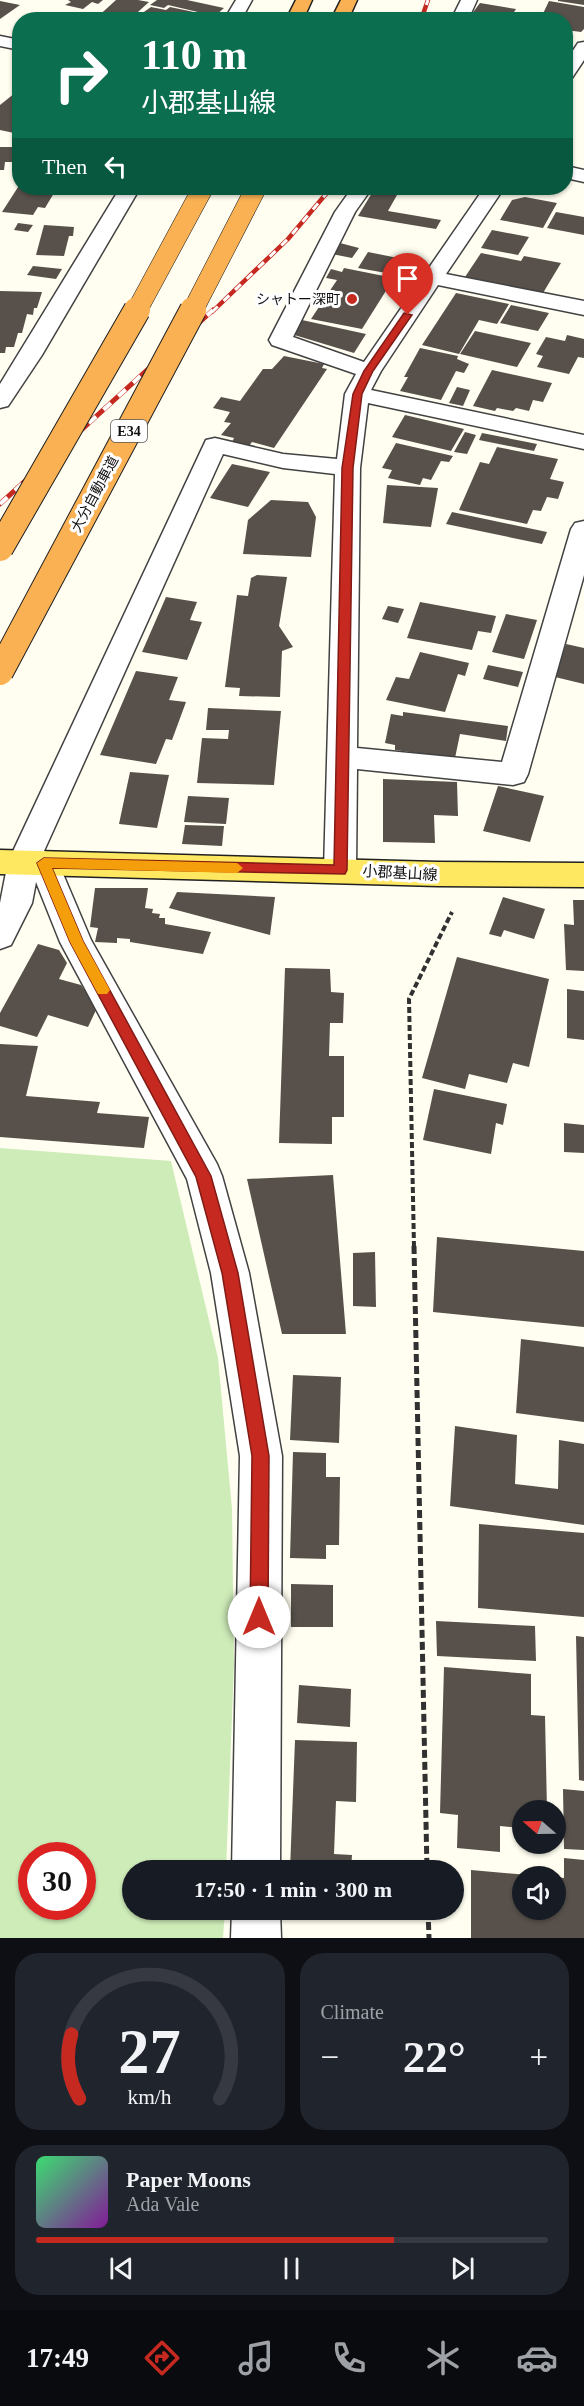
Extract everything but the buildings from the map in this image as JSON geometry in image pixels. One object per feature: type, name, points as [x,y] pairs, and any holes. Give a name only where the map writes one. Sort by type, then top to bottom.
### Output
[{"type":"highway","points":[[0,548],[127,328],[199,195]]},
{"type":"highway","name":"大分自動車道","points":[[0,672],[252,195]]},
{"type":"main road","name":"小郡基山線","points":[[23,863],[340,870],[470,876],[584,875]]},
{"type":"street","points":[[573,63],[584,46]]},
{"type":"street","points":[[0,401],[31,355],[126,195]]},
{"type":"street","points":[[357,195],[345,212],[280,340],[363,383],[584,442]]},
{"type":"street","points":[[340,870],[348,468],[363,383],[489,195]]},
{"type":"street","points":[[434,278],[584,308]]},
{"type":"street","points":[[0,360],[31,355]]},
{"type":"street","points":[[0,936],[16,903],[23,863],[215,445],[284,461],[348,468]]},
{"type":"street","points":[[343,757],[513,774],[584,529]]},
{"type":"street","points":[[23,863],[76,942],[204,1176],[230,1273],[261,1456],[256,1860]]},
{"type":"street","points":[[256,1920],[256,1938]]},
{"type":"path","points":[[427,1860],[409,999],[470,876]]},
{"type":"path","points":[[428,1920],[429,1938]]},
{"type":"green space","points":[[0,1148],[171,1161],[218,1358],[232,1509],[234,1664],[226,1860],[122,1860],[122,1920],[224,1920],[223,1938],[0,1938]]},
{"type":"railway","points":[[424,12],[428,0]]},
{"type":"railway","points":[[212,312],[288,239],[325,195]]},
{"type":"railway","points":[[0,504],[213,310]]},
{"type":"slow traffic","points":[[103,990],[76,942],[44,863],[237,868]]},
{"type":"place","name":"シャトー深町","points":[[352,299]]},
{"type":"route","points":[[259,1617],[261,1456],[230,1273],[204,1176],[76,942],[44,863],[340,870],[348,468],[357,394],[369,371],[408,315]]}]
